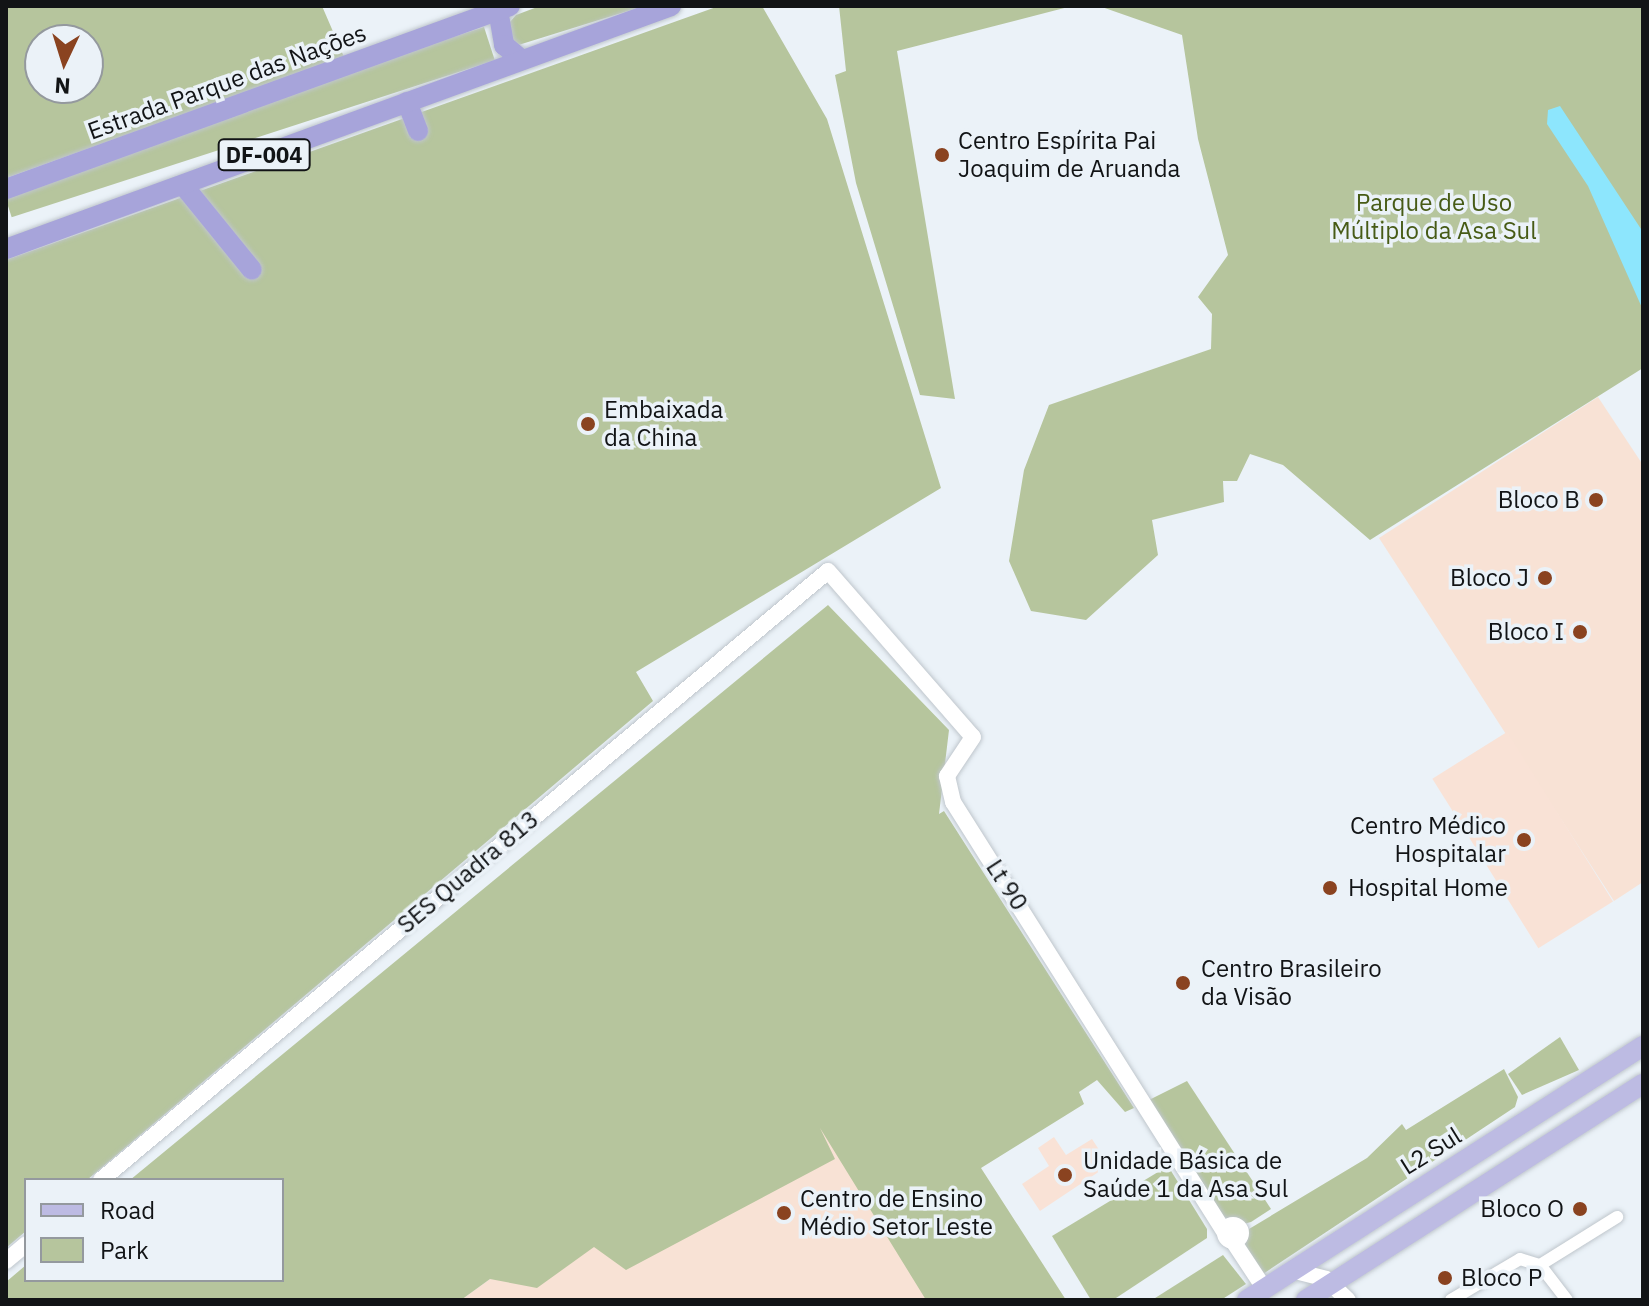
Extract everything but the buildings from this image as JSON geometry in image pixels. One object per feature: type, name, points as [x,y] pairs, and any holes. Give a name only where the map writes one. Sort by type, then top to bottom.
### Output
[{"type":"highway","name":"DF-004","points":[[6,249],[671,6]]},
{"type":"highway","points":[[504,8],[504,45],[522,60]]},
{"type":"highway","name":"Estrada Parque das Nações","points":[[6,189],[504,8]]},
{"type":"highway","points":[[407,102],[418,131]]},
{"type":"highway","points":[[183,185],[252,270]]},
{"type":"main road","name":"L2 Sul","points":[[1247,1300],[1643,1046]]},
{"type":"main road","points":[[1306,1300],[1643,1084]]},
{"type":"main road","points":[[1429,1183],[1432,1200],[1447,1209]]},
{"type":"main road","points":[[1401,1201],[1414,1211],[1417,1229]]},
{"type":"street","name":"SES Quadra 813","points":[[103,1178],[822,573],[837,574]]},
{"type":"street","name":"Lt 90","points":[[837,574],[973,737],[947,776],[953,802],[1264,1288]]},
{"type":"street","points":[[1540,1265],[1617,1217]]},
{"type":"street","points":[[6,1261],[24,1246]]},
{"type":"street","points":[[1451,1300],[1509,1263],[1532,1259],[1540,1265],[1561,1298]]},
{"type":"street","points":[[1291,1270],[1332,1283],[1348,1300]]},
{"type":"shaded area","points":[[1598,397],[1643,465],[1643,882],[1614,901],[1379,538]]},
{"type":"shaded area","name":"Centro Médico Hospitalar","points":[[1507,732],[1613,902],[1538,948],[1432,779]]},
{"type":"shaded area","name":"Centro de Ensino Médio Setor Leste","points":[[828,1108],[948,1300],[461,1300],[610,1192]]},
{"type":"shaded area","name":"Unidade Básica de Saúde 1 da Asa Sul","points":[[1054,1137],[1066,1155],[1092,1139],[1109,1165],[1040,1211],[1022,1184],[1049,1166],[1038,1148]]},
{"type":"green space","points":[[6,6],[322,6],[344,57],[6,178]]},
{"type":"green space","points":[[540,6],[644,6],[512,47],[503,30],[516,15]]},
{"type":"green space","points":[[719,6],[762,6],[827,119],[941,488],[636,672],[653,701],[89,1178],[24,1178],[24,1233],[6,1248],[6,260]]},
{"type":"green space","points":[[839,6],[1072,6],[897,51],[955,399],[920,395],[856,183],[835,75],[846,71]]},
{"type":"green space","name":"Parque de Uso Múltiplo da Asa Sul","points":[[1099,6],[1643,6],[1643,368],[1370,540],[1283,465],[1250,454],[1237,481],[1223,481],[1224,502],[1152,520],[1158,555],[1086,620],[1031,611],[1009,561],[1024,470],[1049,405],[1211,349],[1212,314],[1198,297],[1228,255],[1198,139],[1182,35]]},
{"type":"green space","points":[[484,27],[495,60],[12,217],[6,200],[6,182]]},
{"type":"green space","points":[[828,605],[949,730],[939,814],[944,811],[1134,1108],[1125,1112],[1097,1080],[1079,1092],[1084,1104],[981,1168],[1066,1300],[926,1300],[820,1128],[835,1159],[626,1270],[594,1247],[537,1288],[490,1279],[461,1300],[6,1300],[6,1282],[24,1267],[24,1282],[284,1282],[284,1178],[132,1178]]},
{"type":"green space","points":[[1560,1037],[1579,1070],[1522,1095],[1508,1074]]},
{"type":"green space","points":[[1504,1069],[1518,1097],[1515,1107],[1260,1276],[1241,1239],[1249,1229],[1367,1158],[1402,1124],[1406,1130]]},
{"type":"green space","points":[[1187,1081],[1271,1209],[1251,1222],[1236,1226],[1214,1209],[1147,1101]]},
{"type":"green space","points":[[1168,1166],[1207,1229],[1207,1238],[1113,1300],[1091,1300],[1052,1236]]},
{"type":"green space","points":[[1223,1255],[1246,1284],[1221,1300],[1152,1300]]},
{"type":"water","points":[[1560,106],[1643,232],[1643,310],[1588,186],[1547,124],[1548,110]]},
{"type":"place","name":"Centro Espírita Pai Joaquim de Aruanda","points":[[942,155]]},
{"type":"place","name":"Embaixada da China","points":[[588,424]]},
{"type":"place","name":"Bloco B","points":[[1596,500]]},
{"type":"place","name":"Bloco J","points":[[1545,578]]},
{"type":"place","name":"Bloco I","points":[[1580,632]]},
{"type":"place","name":"Centro Médico Hospitalar","points":[[1524,840]]},
{"type":"place","name":"Hospital Home","points":[[1330,888]]},
{"type":"place","name":"Centro Brasileiro da Visão","points":[[1183,983]]},
{"type":"place","name":"Unidade Básica de Saúde 1 da Asa Sul","points":[[1065,1175]]},
{"type":"place","name":"Bloco O","points":[[1580,1209]]},
{"type":"place","name":"Centro de Ensino Médio Setor Leste","points":[[784,1213]]},
{"type":"place","name":"Bloco P","points":[[1445,1278]]}]
